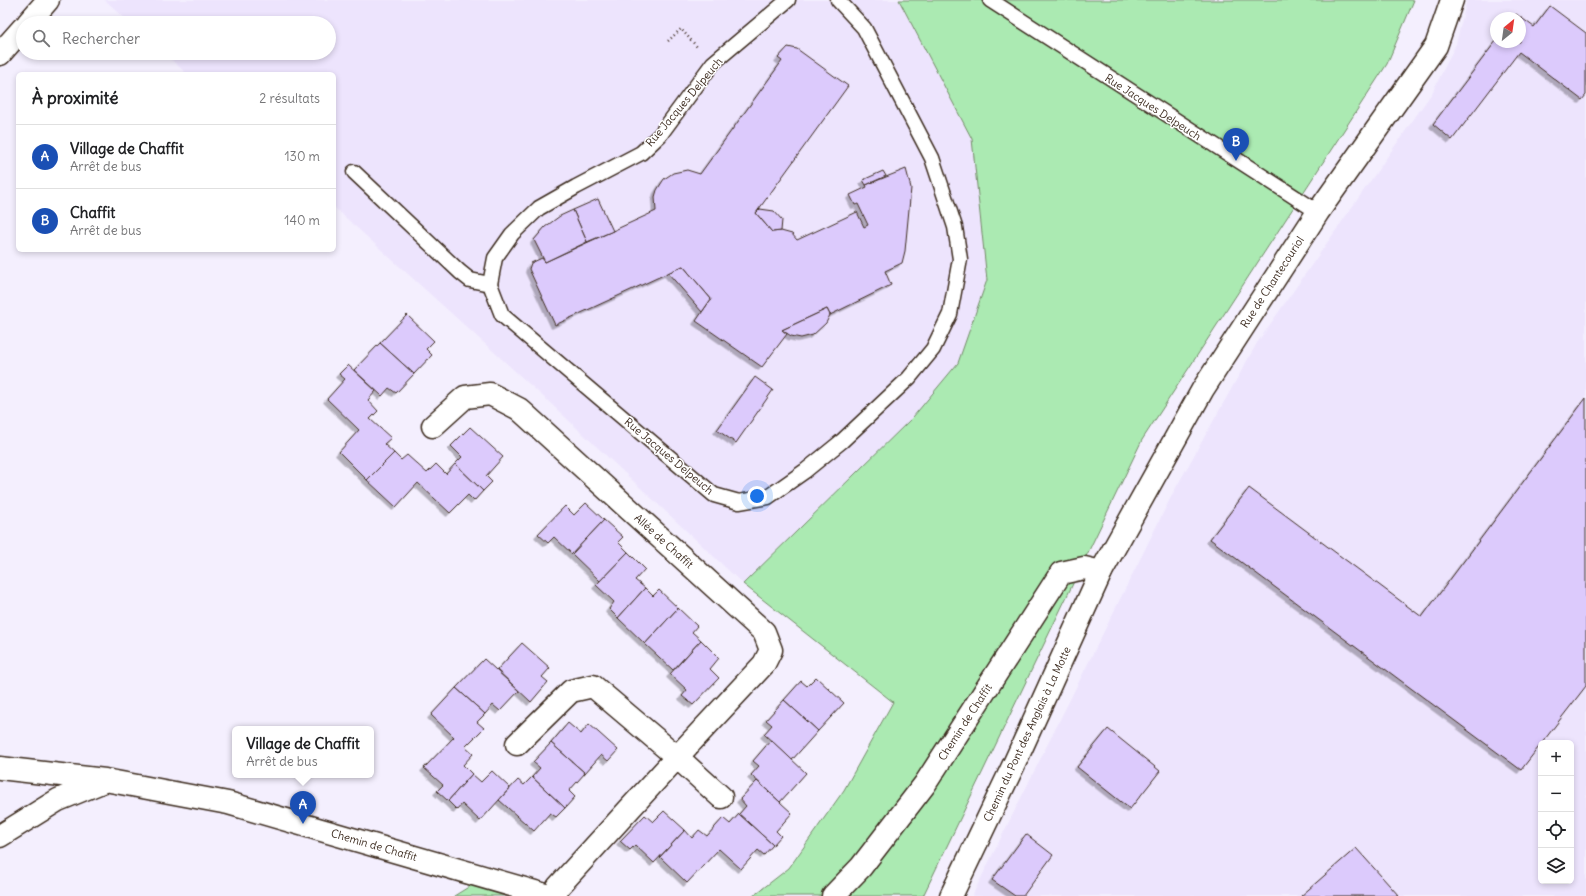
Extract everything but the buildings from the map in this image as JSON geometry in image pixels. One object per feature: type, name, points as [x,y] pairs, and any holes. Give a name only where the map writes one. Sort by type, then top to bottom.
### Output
[{"type":"street","points":[[34,16],[48,0]]},
{"type":"street","name":"Rue de Chantecouriol","points":[[1101,572],[1203,389],[1318,212],[1436,46],[1452,0]]},
{"type":"street","points":[[0,54],[16,36]]},
{"type":"street","name":"Allée de Chaffit","points":[[433,426],[464,397],[490,394],[519,409],[764,632],[771,650],[764,664],[676,757],[558,887],[555,896]]},
{"type":"street","name":"Chemin de Chaffit","points":[[833,896],[861,867],[925,784],[1061,573],[1084,568],[1101,572]]},
{"type":"street","name":"Chemin du Pont des Anglais à La Motte","points":[[951,896],[1015,762],[1101,572]]},
{"type":"street","points":[[517,744],[571,691],[593,686],[721,797]]},
{"type":"street","name":"Chemin de Chaffit","points":[[0,768],[105,780],[228,803],[549,896]]},
{"type":"street","points":[[0,836],[58,800],[105,780]]},
{"type":"lane","name":"Rue Jacques Delpeuch","points":[[788,0],[713,63],[660,134],[641,153],[539,208],[512,234],[495,258],[490,284],[502,315],[714,495],[739,502],[768,497],[836,446],[909,378],[933,349],[950,314],[960,259],[955,227],[932,158],[864,28],[838,0]]},
{"type":"lane","name":"Rue Jacques Delpeuch","points":[[990,0],[1318,212]]},
{"type":"lane","points":[[354,172],[460,272],[470,280],[490,284]]},
{"type":"path","points":[[668,41],[681,29],[688,36]]},
{"type":"shaded area","points":[[105,0],[899,0],[972,139],[987,280],[959,363],[913,417],[743,584],[548,401],[336,209],[336,72],[185,72],[172,60],[336,60],[336,16],[122,16]]},
{"type":"shaded area","points":[[1467,0],[1586,0],[1586,896],[972,896],[1173,493],[1257,343],[1432,93],[1456,44]]},
{"type":"green space","points":[[899,0],[1414,0],[1387,64],[1142,440],[923,896],[753,896],[789,868],[844,790],[893,702],[743,584],[913,417],[958,363],[987,280],[972,139]]},
{"type":"green space","points":[[475,883],[520,896],[454,896]]},
{"type":"place","name":"Chaffit","points":[[1236,161]]},
{"type":"place","name":"Village de Chaffit","points":[[303,824]]}]
